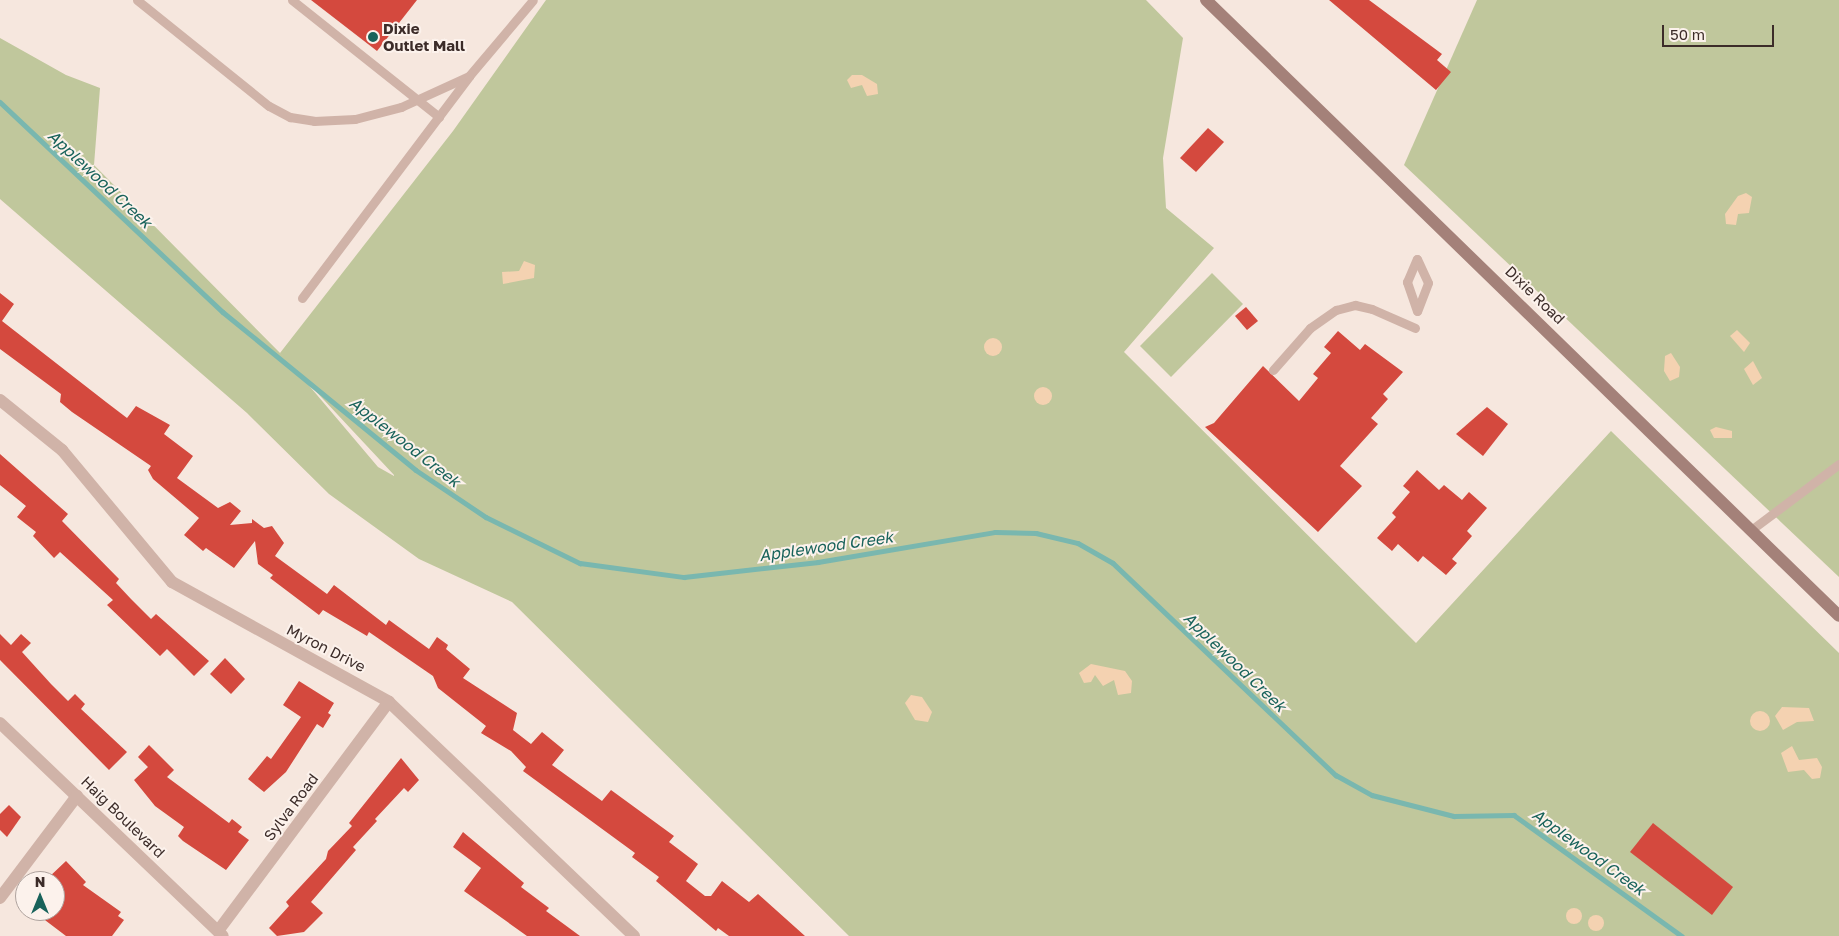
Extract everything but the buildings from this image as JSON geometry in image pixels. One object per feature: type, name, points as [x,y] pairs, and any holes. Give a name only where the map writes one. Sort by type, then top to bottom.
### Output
[{"type":"main road","name":"Dixie Road","points":[[1206,0],[1839,616]]},
{"type":"street","name":"Myron Drive","points":[[0,400],[62,450],[172,582],[389,702],[634,936]]},
{"type":"street","name":"Sylva Road","points":[[221,934],[389,702]]},
{"type":"street","name":"Haig Boulevard","points":[[0,722],[221,934]]},
{"type":"street","points":[[0,898],[77,796]]},
{"type":"lane","points":[[137,0],[269,106],[290,117],[314,121],[355,119],[418,101],[469,76]]},
{"type":"lane","points":[[292,0],[438,117]]},
{"type":"lane","points":[[302,298],[469,76],[533,0]]},
{"type":"lane","points":[[1417,259],[1428,283],[1417,311],[1407,282],[1417,259]]},
{"type":"lane","points":[[1273,370],[1310,328],[1336,310],[1354,305],[1372,309],[1415,328]]},
{"type":"lane","points":[[1751,530],[1839,464]]},
{"type":"green space","points":[[546,0],[1146,0],[1183,38],[1163,158],[1166,208],[1214,248],[1124,352],[1416,643],[1611,431],[1839,653],[1839,936],[849,936],[512,602],[419,559],[329,494],[247,413],[0,199],[0,38],[66,75],[100,88],[94,165],[280,353],[453,131]],"holes":[[[295,369],[394,475],[378,467]]]},
{"type":"green space","points":[[1477,0],[1839,0],[1839,577],[1404,165]]},
{"type":"green space","points":[[1212,273],[1243,304],[1171,377],[1140,346]]},
{"type":"sand","points":[[852,75],[862,75],[877,84],[878,94],[867,96],[862,85],[851,88],[847,80]]},
{"type":"sand","points":[[1746,193],[1752,197],[1749,213],[1738,214],[1736,225],[1726,224],[1725,214],[1738,196]]},
{"type":"sand","points":[[524,261],[535,265],[534,278],[503,284],[502,272],[519,271]]},
{"type":"sand","points":[[1737,330],[1750,343],[1744,352],[1730,336]]},
{"type":"sand","points":[[989,338],[997,338],[1002,343],[1000,354],[989,356],[984,351],[984,343]]},
{"type":"sand","points":[[1671,353],[1680,367],[1679,377],[1670,381],[1664,371],[1665,356]]},
{"type":"sand","points":[[1753,361],[1762,378],[1753,385],[1744,369]]},
{"type":"sand","points":[[1043,387],[1049,390],[1052,396],[1049,402],[1043,405],[1037,402],[1034,396],[1037,390]]},
{"type":"sand","points":[[1716,427],[1732,431],[1732,438],[1714,438],[1710,430]]},
{"type":"sand","points":[[1091,664],[1125,671],[1132,681],[1131,693],[1118,695],[1114,680],[1103,686],[1095,675],[1091,682],[1084,683],[1079,673]]},
{"type":"sand","points":[[911,695],[922,697],[932,712],[928,722],[915,720],[905,703]]},
{"type":"sand","points":[[1782,707],[1809,708],[1814,721],[1797,722],[1783,730],[1775,716]]},
{"type":"sand","points":[[1760,711],[1767,714],[1770,721],[1767,728],[1760,731],[1753,728],[1750,721],[1753,714]]},
{"type":"sand","points":[[1792,746],[1799,760],[1817,758],[1822,767],[1820,778],[1812,779],[1804,770],[1788,772],[1781,753]]},
{"type":"sand","points":[[1571,908],[1577,908],[1582,913],[1580,922],[1571,924],[1566,919],[1566,913]]},
{"type":"sand","points":[[1596,915],[1602,917],[1604,923],[1602,929],[1596,931],[1590,929],[1588,923],[1590,917]]},
{"type":"waterway","name":"Applewood Creek","points":[[0,102],[223,312],[416,470],[486,517],[580,563],[684,577],[818,562],[995,532],[1036,533],[1078,543],[1113,563],[1336,775],[1372,795],[1454,816],[1514,815],[1682,936]]},
{"type":"place","name":"Dixie Outlet Mall","points":[[373,37]]}]
